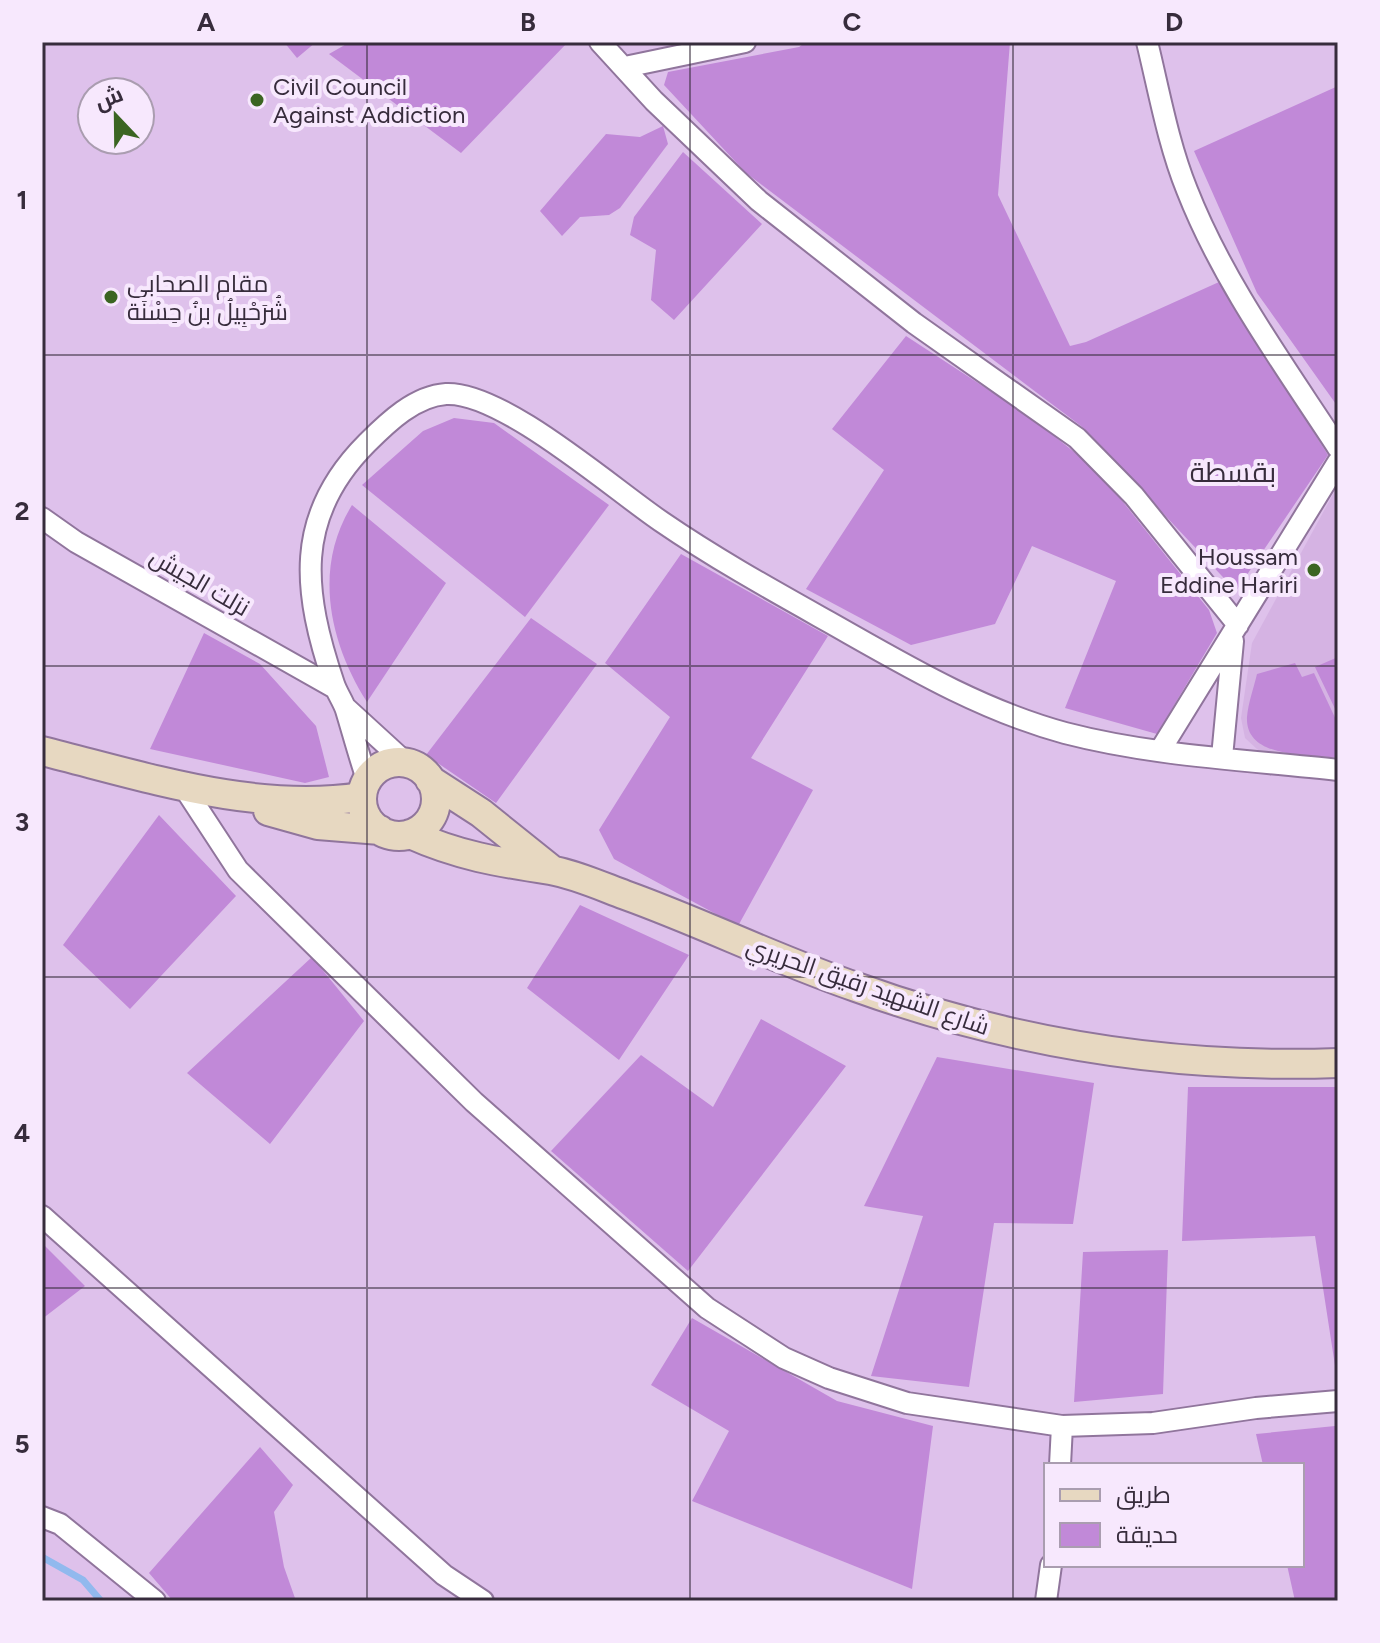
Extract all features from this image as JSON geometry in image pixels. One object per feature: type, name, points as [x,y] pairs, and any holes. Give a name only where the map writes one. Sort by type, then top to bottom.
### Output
[{"type":"street","points":[[600,42],[654,101],[770,210],[914,323],[1077,438],[1144,508],[1236,630],[1222,757]]},
{"type":"street","points":[[625,67],[745,42]]},
{"type":"street","points":[[1147,42],[1174,151],[1202,225],[1249,310],[1338,448]]},
{"type":"street","points":[[380,830],[363,811],[364,788],[346,708],[335,688],[315,620],[309,585],[310,550],[317,519],[343,471],[377,433],[419,402],[447,394],[476,399],[501,409],[664,524],[767,589],[952,690],[1065,733],[1161,749],[1338,770]]},
{"type":"street","points":[[1161,749],[1338,462]]},
{"type":"street","name":"نزلت الجيش","points":[[42,518],[76,542],[335,688]]},
{"type":"street","points":[[346,708],[405,762]]},
{"type":"street","points":[[42,751],[230,796],[303,821],[380,830],[389,834],[410,834],[494,864],[552,870]]},
{"type":"street","points":[[230,796],[299,802],[364,788],[384,765],[405,762],[415,765],[430,780],[481,813],[552,870]]},
{"type":"street","points":[[410,834],[431,816],[436,797],[430,780]]},
{"type":"street","points":[[183,786],[238,870],[281,916],[474,1102],[724,1321],[805,1369],[907,1403],[1062,1426],[1153,1423],[1256,1408],[1338,1401]]},
{"type":"street","name":"شارع الشهيد رفيق الحريري","points":[[552,870],[626,895],[856,988],[994,1031],[1092,1049],[1182,1059],[1233,1063],[1338,1063]]},
{"type":"street","points":[[42,1216],[444,1575],[483,1601]]},
{"type":"street","points":[[1060,1463],[1062,1426]]},
{"type":"street","points":[[42,1517],[60,1524],[155,1601]]},
{"type":"street","points":[[1046,1601],[1051,1567]]},
{"type":"shaded area","name":"Houssam Eddine Hariri","points":[[1338,485],[1338,761],[1258,750],[1245,738],[1241,718],[1252,643]]},
{"type":"green space","points":[[284,42],[316,42],[297,58]]},
{"type":"green space","points":[[350,42],[567,43],[461,153],[329,54]]},
{"type":"green space","points":[[806,42],[1010,42],[998,195],[1070,346],[1086,342],[1219,282],[1328,455],[1236,591],[1081,426],[746,173],[664,85],[668,72],[799,47]]},
{"type":"green space","points":[[1338,86],[1338,407],[1257,293],[1194,151]]},
{"type":"green space","points":[[663,126],[668,144],[620,208],[609,215],[580,217],[562,236],[540,211],[606,134],[640,137]]},
{"type":"green space","points":[[683,152],[762,224],[674,320],[651,300],[656,250],[630,235],[634,217]]},
{"type":"green space","points":[[906,336],[1032,418],[1100,473],[1209,610],[1217,633],[1157,734],[1065,708],[1116,581],[1032,546],[995,624],[911,645],[806,589],[884,470],[832,429]]},
{"type":"green space","points":[[454,418],[494,423],[609,505],[525,617],[362,485],[423,431]]},
{"type":"green space","points":[[352,505],[446,583],[367,702],[343,655],[331,605],[333,554],[340,529]]},
{"type":"green space","points":[[681,554],[828,636],[751,758],[813,790],[738,926],[614,859],[599,830],[670,717],[605,663]]},
{"type":"green space","points":[[531,618],[597,664],[496,803],[426,755]]},
{"type":"green space","points":[[204,633],[260,664],[316,726],[329,777],[305,783],[150,749]]},
{"type":"green space","points":[[1338,657],[1338,715],[1315,667]]},
{"type":"green space","points":[[1295,663],[1302,677],[1314,673],[1338,724],[1338,758],[1280,752],[1256,741],[1249,731],[1247,717],[1257,674]]},
{"type":"green space","points":[[159,815],[236,896],[130,1009],[63,945]]},
{"type":"green space","points":[[580,905],[689,955],[619,1060],[527,988]]},
{"type":"green space","points":[[312,957],[364,1021],[270,1144],[187,1073]]},
{"type":"green space","points":[[761,1019],[846,1066],[688,1271],[551,1151],[641,1055],[713,1107]]},
{"type":"green space","points":[[937,1057],[1094,1083],[1073,1224],[994,1223],[969,1387],[871,1376],[923,1216],[864,1206]]},
{"type":"green space","points":[[1188,1087],[1338,1087],[1338,1385],[1315,1236],[1182,1241]]},
{"type":"green space","points":[[42,1243],[85,1286],[42,1319]]},
{"type":"green space","points":[[1168,1250],[1163,1394],[1074,1402],[1083,1252]]},
{"type":"green space","points":[[692,1318],[837,1401],[933,1426],[912,1589],[692,1501],[729,1431],[651,1385]]},
{"type":"green space","points":[[1335,1426],[1338,1439],[1338,1601],[1295,1601],[1287,1567],[1304,1567],[1304,1463],[1263,1463],[1256,1434]]},
{"type":"green space","points":[[260,1447],[293,1485],[274,1512],[284,1567],[296,1601],[173,1601],[149,1573]]},
{"type":"waterway","points":[[42,1557],[83,1580],[101,1601]]},
{"type":"place","name":"Civil Council Against Addiction","points":[[257,100]]},
{"type":"place","name":"مقام الصحابي شُرَحْبِيلُ بنُ حِسْنَة","points":[[111,297]]},
{"type":"place","name":"Houssam Eddine Hariri","points":[[1314,570]]},
{"type":"district","name":"بقسطة","points":[[1233,472]]}]
